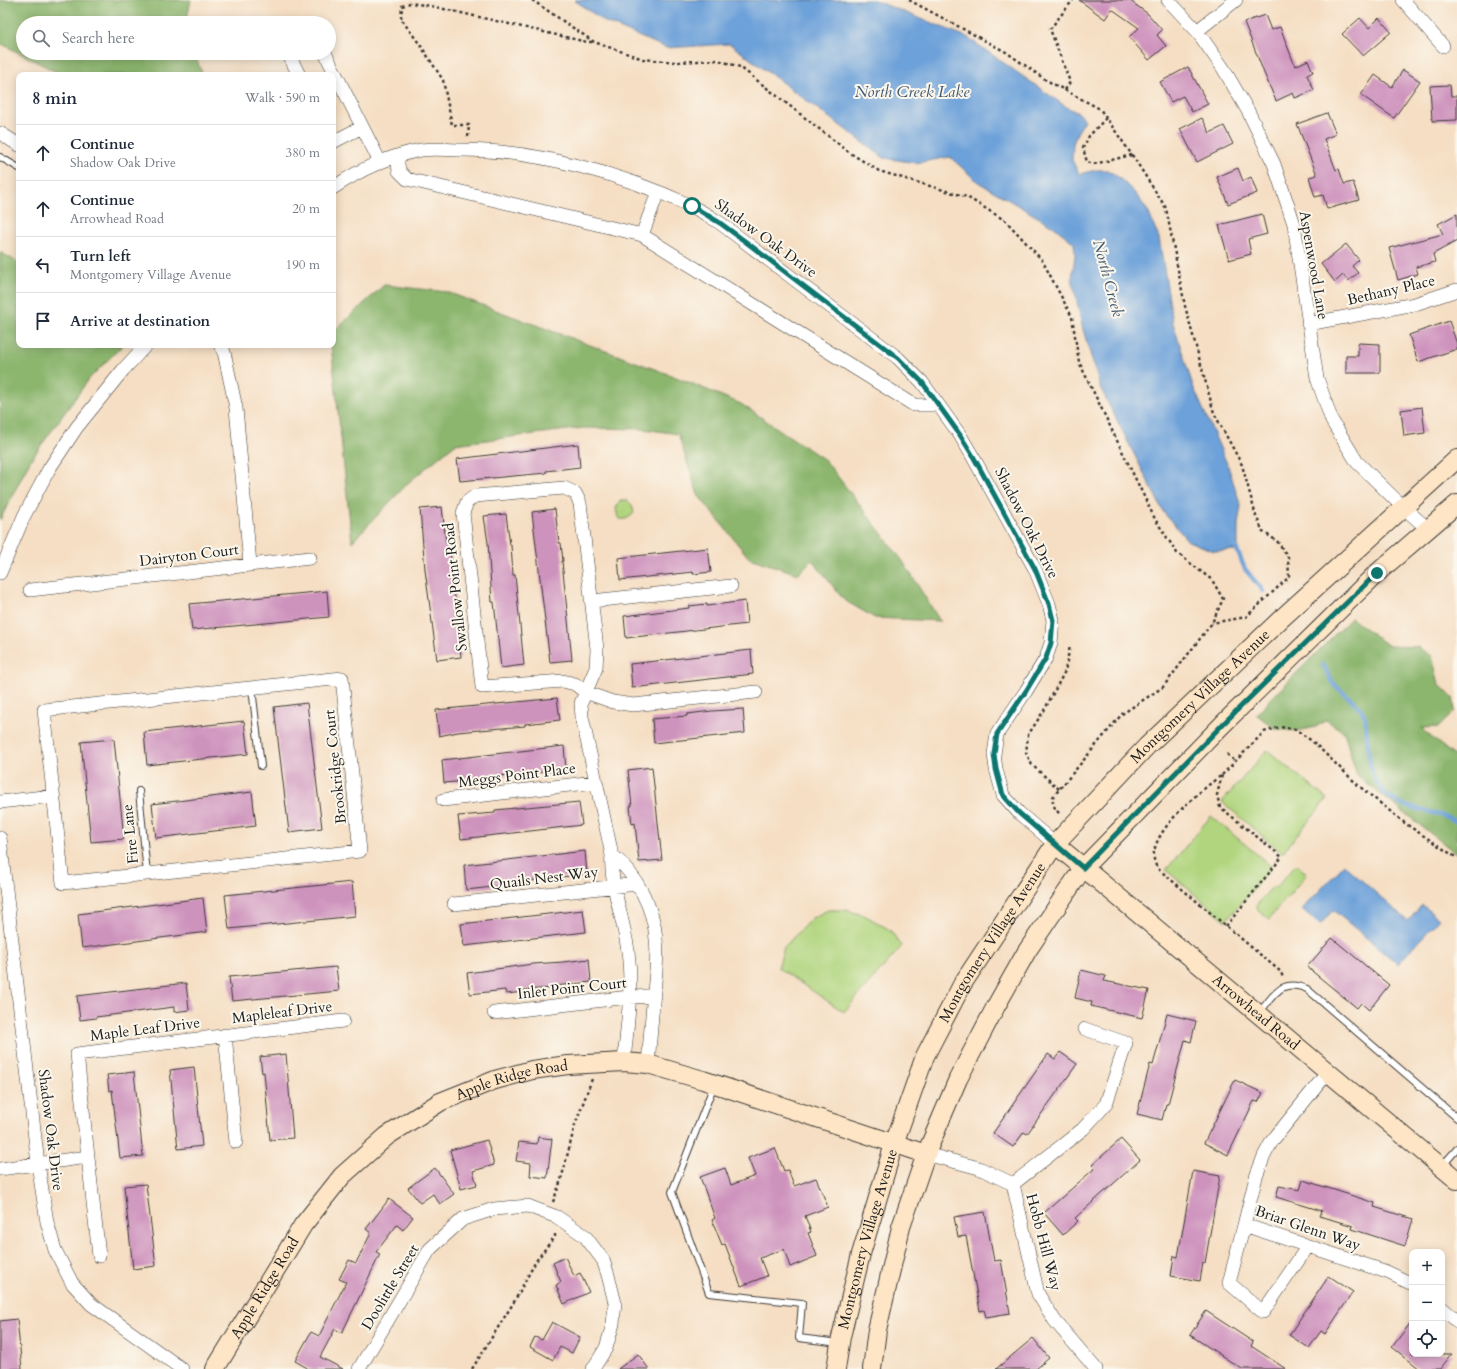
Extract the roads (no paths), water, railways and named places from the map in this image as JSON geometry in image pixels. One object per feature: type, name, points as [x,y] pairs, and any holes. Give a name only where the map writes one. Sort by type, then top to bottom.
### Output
[{"type":"main road","name":"Montgomery Village Avenue","points":[[836,1369],[840,1343],[861,1254],[894,1144],[925,1056],[963,982],[1055,844],[1147,746],[1277,623],[1457,459]]},
{"type":"main road","name":"Montgomery Village Avenue","points":[[872,1369],[877,1330],[901,1227],[926,1154],[958,1079],[996,1006],[1027,951],[1083,868],[1223,724],[1377,573],[1457,504]]},
{"type":"main road","name":"Arrowhead Road","points":[[1055,844],[1457,1180]]},
{"type":"main road","name":"Apple Ridge Road","points":[[215,1369],[303,1225],[342,1176],[387,1136],[440,1102],[495,1080],[532,1070],[568,1065],[624,1062],[648,1064],[714,1084],[926,1154]]},
{"type":"street","name":"Aspenwood Lane","points":[[1168,0],[1197,31],[1223,68],[1248,111],[1274,164],[1294,224],[1317,378],[1332,422],[1358,462],[1403,507],[1428,529]]},
{"type":"street","points":[[1197,31],[1236,0]]},
{"type":"street","points":[[1404,0],[1443,46]]},
{"type":"street","points":[[292,60],[298,72]]},
{"type":"street","points":[[328,60],[334,72]]},
{"type":"street","points":[[336,75],[380,162]]},
{"type":"street","points":[[336,140],[362,127]]},
{"type":"street","points":[[0,133],[16,143]]},
{"type":"street","name":"Shadow Oak Drive","points":[[336,186],[352,175],[380,162],[422,150],[508,152],[553,160],[612,176],[692,206],[720,223],[898,358],[922,382],[960,435],[1035,569],[1051,610],[1053,620],[1051,643],[1046,658],[997,734],[994,754],[996,769],[1003,795],[1019,813],[1055,844]]},
{"type":"street","points":[[397,157],[400,171],[407,179],[642,235],[914,405],[938,405]]},
{"type":"street","points":[[642,235],[658,192]]},
{"type":"street","name":"Bethany Place","points":[[1308,324],[1415,304],[1457,290]]},
{"type":"street","points":[[0,573],[24,516],[49,469],[77,427],[123,370],[143,348]]},
{"type":"street","name":"Dairyton Court","points":[[30,590],[250,564],[236,408],[224,352],[222,348]]},
{"type":"street","name":"Swallow Point Road","points":[[585,692],[575,684],[563,681],[482,687],[463,513],[467,502],[475,496],[564,488],[575,493],[580,504],[597,649],[596,668],[592,680],[585,692],[582,703],[582,717],[612,855],[610,867],[628,952],[630,974],[624,1062]]},
{"type":"street","points":[[250,564],[310,558]]},
{"type":"street","points":[[592,601],[731,586]]},
{"type":"street","name":"Brookridge Court","points":[[342,678],[360,851],[63,883],[52,796],[44,710],[252,688],[342,678]]},
{"type":"street","points":[[585,692],[613,702],[633,705],[756,692]]},
{"type":"street","name":"Meggs Point Place","points":[[443,800],[595,782]]},
{"type":"street","points":[[0,802],[52,796]]},
{"type":"street","name":"Shadow Oak Drive","points":[[0,838],[38,1164],[49,1229],[55,1250],[72,1283],[91,1304],[182,1369]]},
{"type":"street","points":[[612,855],[620,861],[637,884],[647,903],[656,938],[657,957],[648,1064]]},
{"type":"street","name":"Quails Nest Way","points":[[454,904],[614,885],[637,884]]},
{"type":"street","name":"Inlet Point Court","points":[[494,1012],[629,997],[654,996]]},
{"type":"street","name":"Mapleleaf Drive","points":[[225,1035],[343,1021]]},
{"type":"street","name":"Hobb Hill Way","points":[[1013,1184],[1083,1128],[1106,1104],[1126,1044],[1085,1029]]},
{"type":"street","points":[[225,1035],[236,1142]]},
{"type":"street","name":"Maple Leaf Drive","points":[[98,1256],[77,1054],[225,1035]]},
{"type":"street","name":"Briar Glenn Way","points":[[1328,1072],[1272,1141],[1264,1156],[1256,1177],[1244,1225],[1387,1272],[1409,1283]]},
{"type":"street","name":"Hobb Hill Way","points":[[926,1154],[979,1168],[1013,1184]]},
{"type":"street","points":[[0,1169],[88,1158]]},
{"type":"street","name":"Hobb Hill Way","points":[[1013,1184],[1038,1294],[1055,1320],[1090,1367]]},
{"type":"street","name":"Doolittle Street","points":[[359,1369],[430,1249],[463,1219],[494,1208],[528,1206],[553,1215],[585,1236],[603,1260],[615,1303],[613,1324],[606,1348],[593,1369]]},
{"type":"street","points":[[1244,1225],[1229,1283],[1263,1312],[1308,1246]]},
{"type":"street","points":[[1445,1311],[1457,1321]]},
{"type":"lane","points":[[0,156],[16,166]]},
{"type":"lane","points":[[252,688],[260,766]]},
{"type":"lane","name":"Fire Lane","points":[[139,791],[147,874]]},
{"type":"lane","points":[[1258,1014],[1279,990],[1287,985],[1299,986],[1308,989],[1457,1118]]},
{"type":"lane","points":[[714,1084],[672,1192],[710,1293],[802,1303],[799,1338],[840,1343]]},
{"type":"lane","points":[[1441,1167],[1457,1149]]},
{"type":"water","name":"North Creek Lake","points":[[574,0],[874,0],[967,37],[1065,106],[1080,114],[1085,120],[1077,133],[1073,144],[1072,160],[1079,174],[1096,170],[1107,170],[1117,176],[1134,192],[1148,211],[1159,238],[1173,323],[1193,386],[1228,466],[1241,506],[1238,525],[1238,550],[1214,551],[1188,541],[1164,513],[1100,387],[1082,326],[1072,278],[1075,255],[1074,243],[1053,226],[978,182],[950,157],[916,163],[884,158],[730,44],[666,48],[605,22]]},
{"type":"water","points":[[1344,865],[1408,921],[1422,905],[1439,919],[1398,964],[1333,910],[1320,925],[1302,909]]},
{"type":"waterway","name":"North Creek","points":[[1235,545],[1245,569],[1263,591]]},
{"type":"waterway","name":"North Creek","points":[[1323,665],[1334,684],[1354,702],[1364,714],[1370,763],[1375,779],[1380,787],[1386,794],[1402,804],[1411,808],[1439,814],[1457,822]]}]
